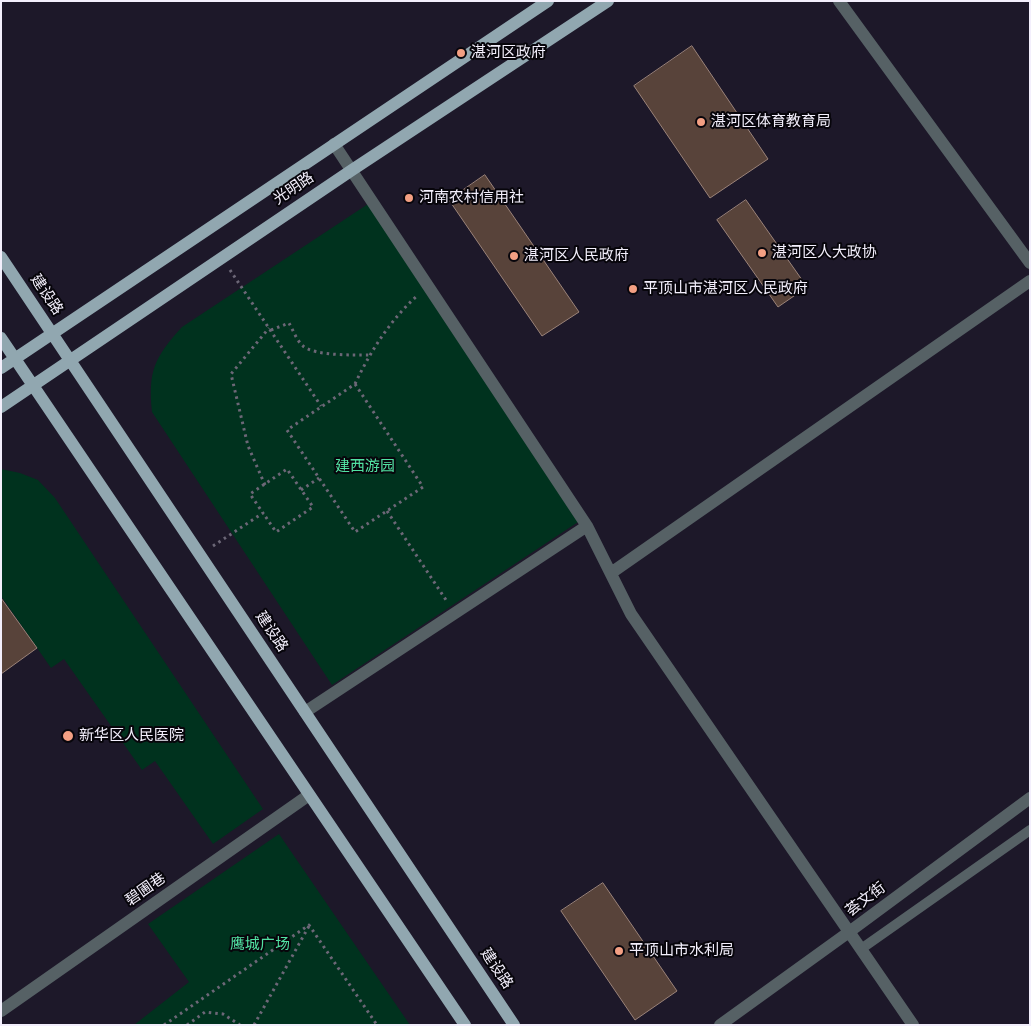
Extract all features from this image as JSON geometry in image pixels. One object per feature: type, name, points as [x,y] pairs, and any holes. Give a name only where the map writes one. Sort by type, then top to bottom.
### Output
[{"type":"main road","name":"光明路","points":[[1,368],[548,1]]},
{"type":"main road","name":"光明路","points":[[1,407],[71,362],[352,170],[608,1]]},
{"type":"main road","name":"建设路","points":[[1,257],[514,1025]]},
{"type":"main road","points":[[1,338],[465,1025]]},
{"type":"street","points":[[839,1],[1030,263]]},
{"type":"street","points":[[334,144],[587,526],[631,614],[913,1025]]},
{"type":"street","points":[[611,573],[1030,281]]},
{"type":"street","points":[[305,712],[587,526]]},
{"type":"street","name":"碧圃巷","points":[[1,1010],[309,795]]},
{"type":"street","name":"荟文街","points":[[720,1025],[850,932],[1030,798]]},
{"type":"lane","points":[[861,949],[1030,830]]},
{"type":"path","points":[[223,258],[321,406]]},
{"type":"path","points":[[354,384],[423,487],[356,532],[287,430],[354,384],[368,355],[403,308],[428,286]]},
{"type":"path","points":[[265,484],[248,446],[231,374],[270,329],[289,323],[304,346],[320,353],[368,355]]},
{"type":"path","points":[[288,470],[313,508],[276,532],[250,494],[265,484],[288,470]]},
{"type":"path","points":[[301,490],[319,478]]},
{"type":"path","points":[[387,511],[455,613]]},
{"type":"path","points":[[200,555],[263,513]]},
{"type":"path","points":[[164,1025],[309,925]]},
{"type":"path","points":[[254,1025],[309,925]]},
{"type":"path","points":[[309,925],[377,1025]]},
{"type":"path","points":[[187,1025],[205,1012],[223,1014],[240,1025]]},
{"type":"green space","name":"建西游园","points":[[368,204],[578,522],[332,685],[152,412],[151,386],[152,375],[159,357],[182,327]]},
{"type":"green space","points":[[1,469],[20,473],[38,480],[55,498],[263,809],[213,844],[155,761],[142,770],[64,659],[51,668],[1,596]]},
{"type":"green space","name":"鹰城广场","points":[[279,834],[410,1025],[134,1025],[189,982],[148,924]]},
{"type":"building","name":"湛河区体育教育局","points":[[692,46],[768,159],[710,198],[634,86]]},
{"type":"building","name":"湛河区人民政府","points":[[485,175],[579,312],[542,336],[449,200]]},
{"type":"building","name":"湛河区人大政协","points":[[746,200],[807,287],[778,307],[717,220]]},
{"type":"building","points":[[1,598],[37,648],[1,674]]},
{"type":"building","name":"平顶山市水利局","points":[[603,883],[677,991],[635,1020],[561,911]]},
{"type":"place","name":"湛河区政府","points":[[461,53]]},
{"type":"place","name":"湛河区体育教育局","points":[[701,122]]},
{"type":"place","name":"河南农村信用社","points":[[409,198]]},
{"type":"place","name":"湛河区人大政协","points":[[762,253]]},
{"type":"place","name":"湛河区人民政府","points":[[514,256]]},
{"type":"place","name":"平顶山市湛河区人民政府","points":[[633,289]]},
{"type":"place","name":"新华区人民医院","points":[[68,736]]},
{"type":"place","name":"平顶山市水利局","points":[[619,951]]}]
